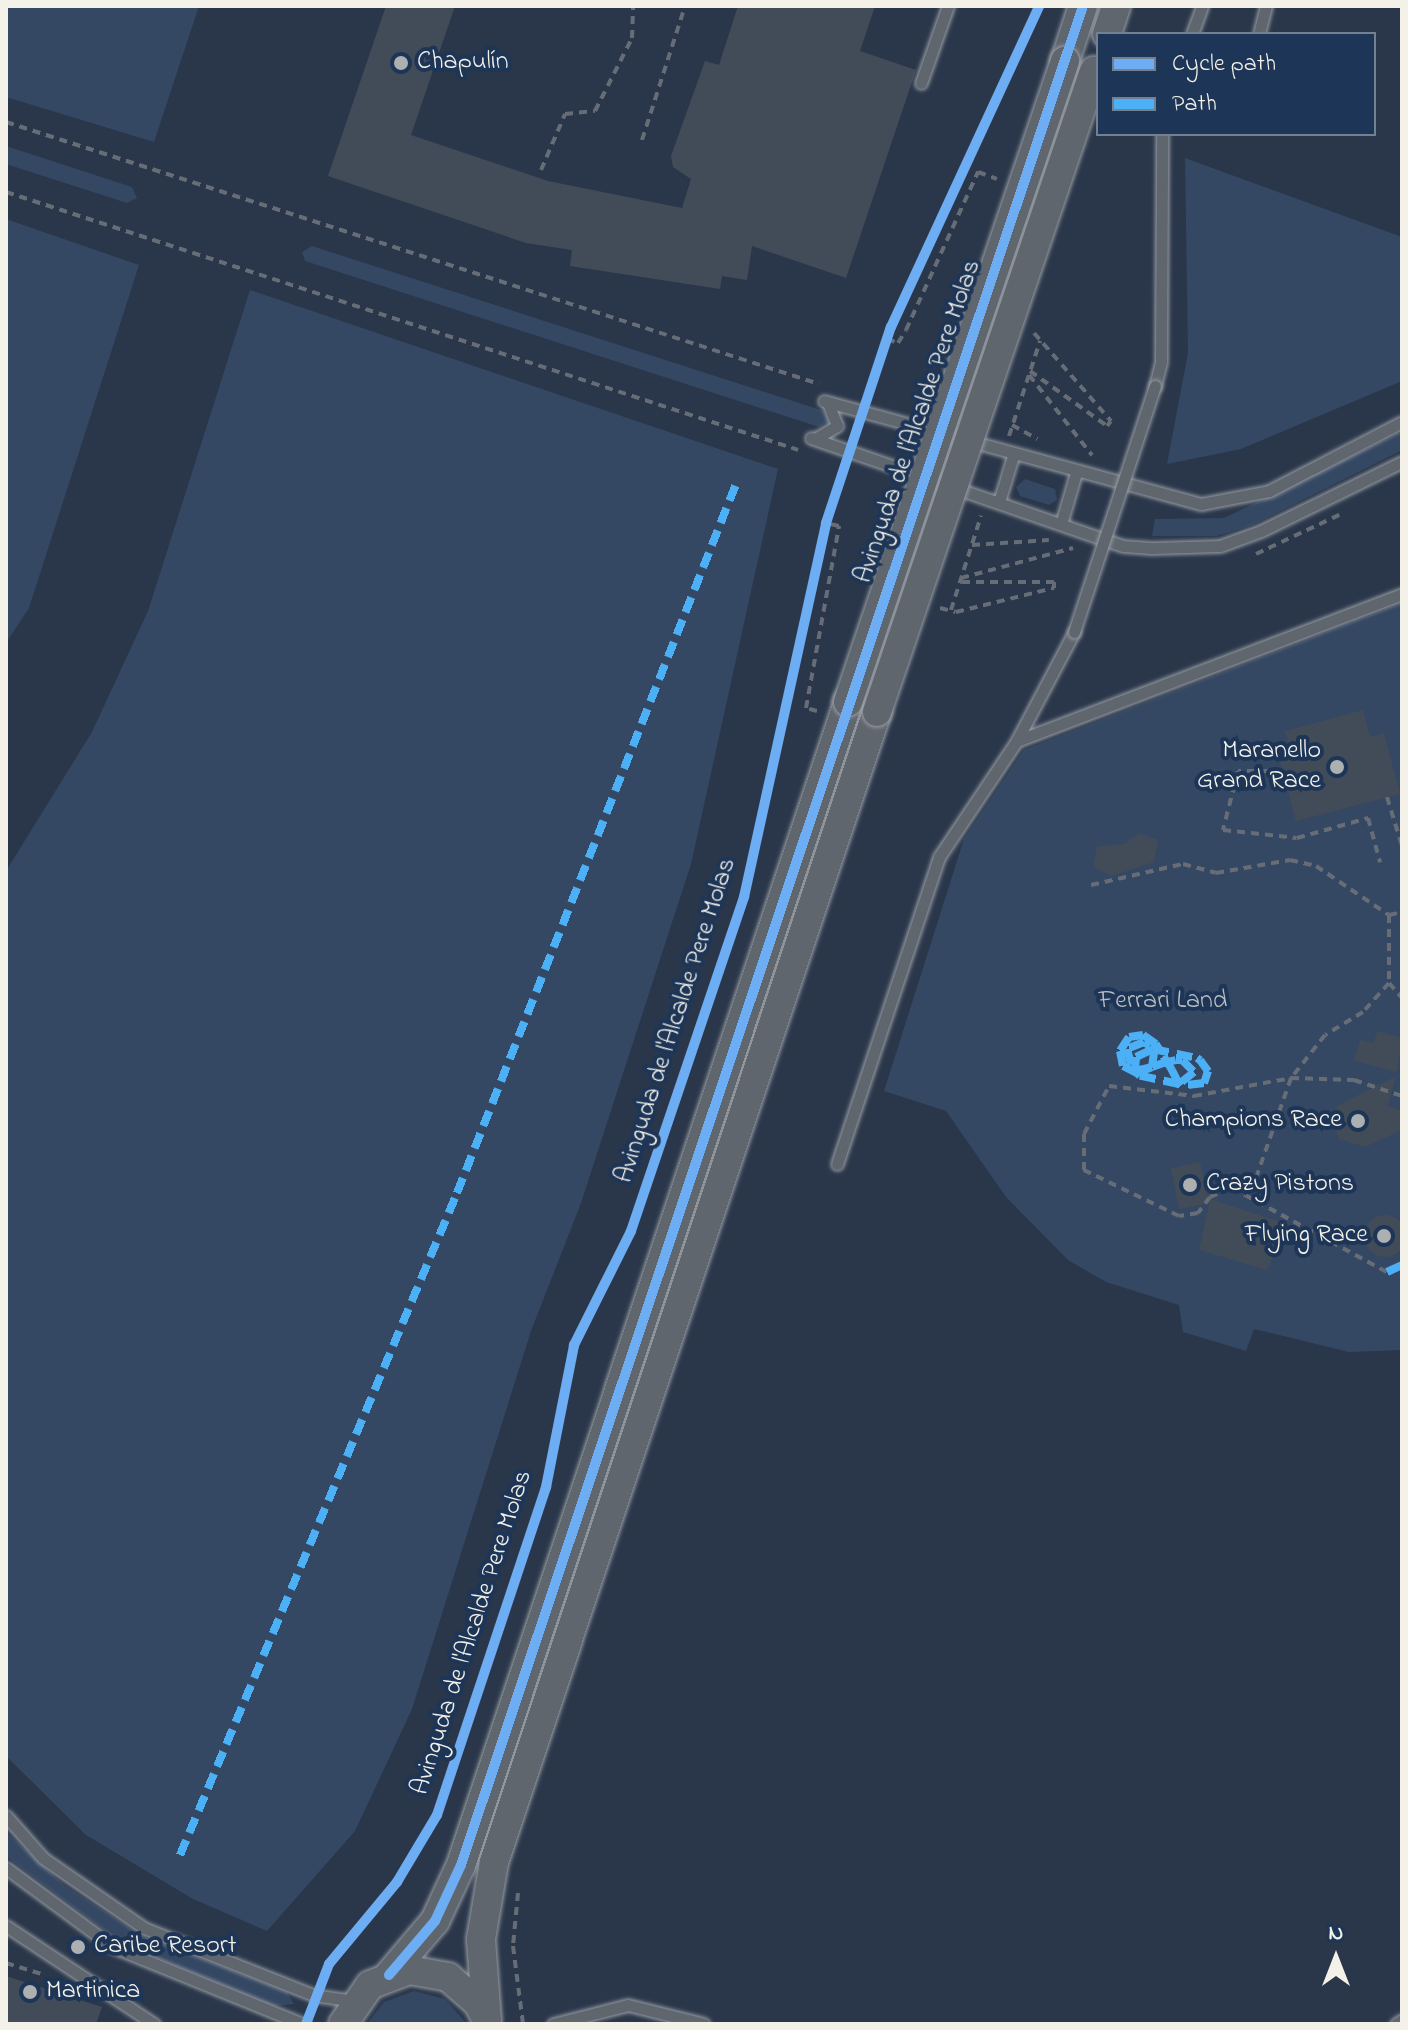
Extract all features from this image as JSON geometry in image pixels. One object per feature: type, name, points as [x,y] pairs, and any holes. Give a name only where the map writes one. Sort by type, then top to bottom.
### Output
[{"type":"street","name":"Avinguda de l'Alcalde Pere Molas","points":[[349,2012],[389,1975],[435,1921],[461,1865],[1083,6]]},
{"type":"street","points":[[1108,32],[1116,6]]},
{"type":"street","name":"Avinguda de l'Alcalde Pere Molas","points":[[487,2022],[481,1939],[494,1862],[1096,65]]},
{"type":"street","points":[[389,1975],[409,1970],[448,1977],[478,2003],[487,2022]]},
{"type":"lane","points":[[921,83],[948,6]]},
{"type":"lane","points":[[1193,32],[1202,6]]},
{"type":"lane","points":[[1260,32],[1266,6]]},
{"type":"lane","points":[[837,1164],[939,857],[1016,742],[1074,632],[1155,386],[1161,362],[1162,136]]},
{"type":"lane","points":[[1402,422],[1250,498],[1201,504],[1076,473],[824,401],[837,413],[837,426],[826,438],[811,438],[999,502],[1059,533],[1123,546],[1220,546],[1402,462]]},
{"type":"lane","points":[[999,502],[1008,454]]},
{"type":"lane","points":[[1059,533],[1076,473]]},
{"type":"lane","points":[[1016,742],[1402,594]]},
{"type":"lane","points":[[6,1816],[43,1858],[144,1928],[349,2012]]},
{"type":"lane","points":[[6,1868],[113,1947],[303,2024]]},
{"type":"lane","points":[[6,1926],[154,2024]]},
{"type":"lane","points":[[553,2024],[628,2005],[704,2024]]},
{"type":"lane","points":[[1396,2024],[1402,2020]]},
{"type":"path","points":[[541,170],[565,114],[595,111],[632,38],[633,6]]},
{"type":"path","points":[[642,140],[685,6]]},
{"type":"path","points":[[6,122],[822,385]]},
{"type":"path","points":[[887,339],[898,343],[906,330],[978,172],[1021,189]]},
{"type":"path","points":[[6,192],[815,456]]},
{"type":"path","points":[[882,354],[891,327]]},
{"type":"path","points":[[1029,373],[1107,426],[1111,421],[1032,331]]},
{"type":"path","points":[[1008,454],[1041,340]]},
{"type":"path","points":[[1029,373],[1100,464]]},
{"type":"path","points":[[961,580],[1054,582],[1054,588],[953,612],[961,580],[983,510],[969,505]]},
{"type":"path","points":[[820,539],[831,508]]},
{"type":"path","points":[[810,688],[839,526],[826,523]]},
{"type":"path","points":[[1043,529],[1059,533]]},
{"type":"path","points":[[972,545],[1059,533]]},
{"type":"path","points":[[961,580],[1073,548],[1072,539],[1084,542]]},
{"type":"path","points":[[1283,771],[1238,771],[1223,830],[1297,838],[1369,823],[1380,862]]},
{"type":"path","points":[[1387,797],[1402,846]]},
{"type":"path","points":[[1091,885],[1183,864],[1216,873],[1290,860],[1316,866],[1389,915],[1402,912]]},
{"type":"path","points":[[1389,915],[1389,983],[1402,998]]},
{"type":"path","points":[[1389,983],[1363,1012],[1325,1035],[1291,1078],[1256,1178],[1210,1197],[1198,1213],[1179,1216],[1084,1170],[1084,1134],[1109,1086],[1194,1096],[1291,1078],[1354,1080],[1402,1096]]},
{"type":"path","points":[[1232,1188],[1387,1272]]},
{"type":"path","points":[[518,1887],[513,1946],[523,2024]]},
{"type":"green space","points":[[6,6],[199,6],[154,142],[6,97]]},
{"type":"green space","points":[[6,146],[132,187],[137,198],[127,203],[6,164]]},
{"type":"green space","points":[[1185,158],[1402,237],[1402,381],[1241,449],[1167,464],[1188,353]]},
{"type":"green space","points":[[6,219],[139,265],[29,608],[6,643]]},
{"type":"green space","points":[[312,246],[824,411],[829,421],[819,427],[305,261],[302,252]]},
{"type":"green space","points":[[250,290],[778,469],[691,864],[581,1203],[531,1331],[412,1709],[355,1831],[267,1931],[193,1899],[86,1835],[6,1756],[6,871],[92,732],[148,611]]},
{"type":"green space","points":[[1402,432],[1402,450],[1252,525],[1216,536],[1152,536],[1155,519],[1224,518]]},
{"type":"green space","points":[[1025,479],[1055,489],[1057,500],[1049,505],[1020,496],[1016,487]]},
{"type":"green space","name":"Ferrari Land","points":[[1402,603],[1402,1350],[1349,1352],[1254,1329],[1246,1351],[1183,1332],[1179,1305],[1106,1282],[1068,1260],[1006,1197],[946,1111],[884,1091],[964,839],[1024,750]]},
{"type":"green space","points":[[6,1832],[64,1885],[140,1935],[287,1992],[294,2004],[274,2006],[120,1942],[6,1856]]},
{"type":"green space","points":[[414,1991],[445,1999],[467,2024],[367,2024],[384,2002]]},
{"type":"building","points":[[386,6],[455,6],[411,135],[548,181],[682,208],[691,179],[673,167],[671,156],[705,61],[719,65],[738,6],[875,6],[860,51],[916,70],[846,278],[752,246],[747,280],[722,276],[720,289],[570,266],[572,250],[526,243],[328,176]]},
{"type":"building","name":"Maranello Grand Race","points":[[1363,710],[1370,737],[1384,733],[1400,794],[1296,821],[1280,762],[1292,759],[1285,731]]},
{"type":"building","points":[[1139,833],[1158,840],[1154,862],[1112,876],[1093,867],[1097,846],[1125,844]]},
{"type":"building","points":[[1377,1031],[1402,1038],[1397,1072],[1354,1061],[1360,1040],[1374,1043]]},
{"type":"building","name":"Champions Race","points":[[1396,1076],[1388,1106],[1402,1111],[1402,1130],[1365,1147],[1339,1139],[1332,1123],[1337,1106]]},
{"type":"building","name":"Crazy Pistons","points":[[1200,1162],[1209,1203],[1179,1209],[1171,1168]]},
{"type":"building","points":[[1210,1199],[1287,1224],[1267,1270],[1199,1250]]},
{"type":"building","name":"Flying Race","points":[[1385,1215],[1400,1221],[1406,1236],[1400,1251],[1385,1257],[1370,1251],[1364,1236],[1370,1221]]},
{"type":"building","name":"Martinica","points":[[6,1976],[102,2007],[96,2024],[6,2024]]},
{"type":"marked path","points":[[180,1855],[457,1193],[738,479]]},
{"type":"marked path","points":[[1156,1044],[1143,1035],[1129,1037],[1120,1051],[1123,1066],[1137,1073],[1152,1067],[1154,1052],[1153,1049],[1144,1042],[1127,1049],[1132,1068],[1138,1070],[1152,1067],[1163,1063],[1176,1060],[1182,1060],[1194,1072],[1179,1084],[1140,1076],[1137,1073],[1135,1069],[1136,1057],[1153,1049],[1197,1058],[1208,1071],[1204,1083],[1181,1086],[1179,1084],[1172,1070],[1156,1044]]},
{"type":"marked path","points":[[1387,1272],[1402,1265]]},
{"type":"cycle path","points":[[306,2024],[329,1964],[397,1882],[437,1815],[546,1487],[574,1345],[631,1231],[744,897],[826,523],[891,327],[1039,6]]},
{"type":"cycle path","points":[[389,1975],[435,1921],[461,1865],[1083,6]]},
{"type":"place","name":"Chapulín","points":[[401,63]]},
{"type":"place","name":"Maranello Grand Race","points":[[1337,767]]},
{"type":"place","name":"Champions Race","points":[[1358,1121]]},
{"type":"place","name":"Crazy Pistons","points":[[1190,1185]]},
{"type":"place","name":"Flying Race","points":[[1384,1236]]},
{"type":"place","name":"Caribe Resort","points":[[78,1947]]},
{"type":"place","name":"Martinica","points":[[30,1992]]}]
